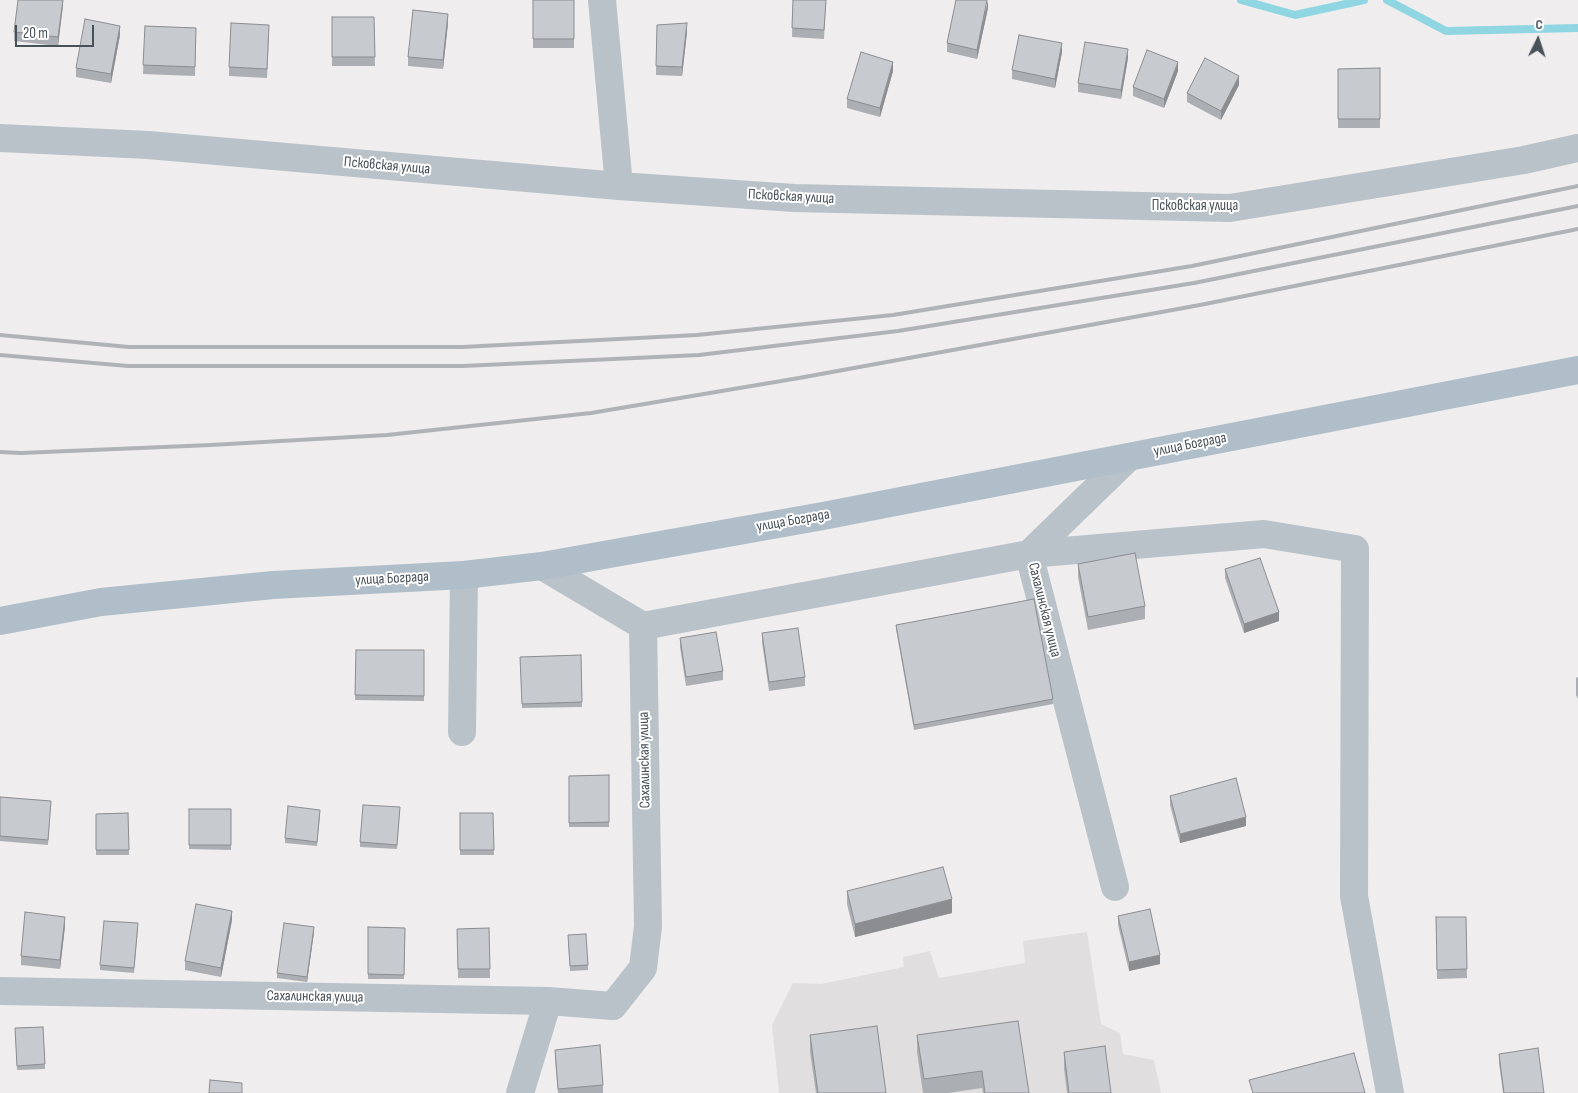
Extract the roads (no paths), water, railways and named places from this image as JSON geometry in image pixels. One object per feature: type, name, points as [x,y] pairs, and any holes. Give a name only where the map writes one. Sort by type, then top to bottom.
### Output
[{"type":"main road","name":"улица Бограда","points":[[0,621],[110,601],[273,585],[464,575],[542,566],[823,516],[1578,370]]},
{"type":"street","points":[[602,0],[618,186]]},
{"type":"street","name":"Псковская улица","points":[[0,138],[148,145],[618,186],[804,198],[1230,208],[1524,160],[1578,148]]},
{"type":"street","points":[[1029,554],[1129,457]]},
{"type":"street","points":[[1029,554],[1264,534],[1355,549],[1354,896],[1390,1093]]},
{"type":"street","name":"Сахалинская улица","points":[[0,991],[548,1001],[613,1006],[643,968],[648,926],[643,626],[1029,554],[1114,887]]},
{"type":"street","points":[[542,566],[643,626]]},
{"type":"street","points":[[462,732],[464,575]]},
{"type":"street","points":[[520,1093],[548,1001]]},
{"type":"waterway","points":[[1241,0],[1295,15],[1364,0]]},
{"type":"waterway","points":[[1387,0],[1446,31],[1578,28]]},
{"type":"railway","points":[[0,335],[129,347],[462,347],[697,335],[893,315],[1192,266],[1578,186]]},
{"type":"railway","points":[[0,355],[128,366],[463,366],[699,355],[898,331],[1194,283],[1578,206]]},
{"type":"railway","points":[[0,452],[21,453],[211,445],[387,435],[591,413],[799,378],[1200,305],[1578,229]]}]
